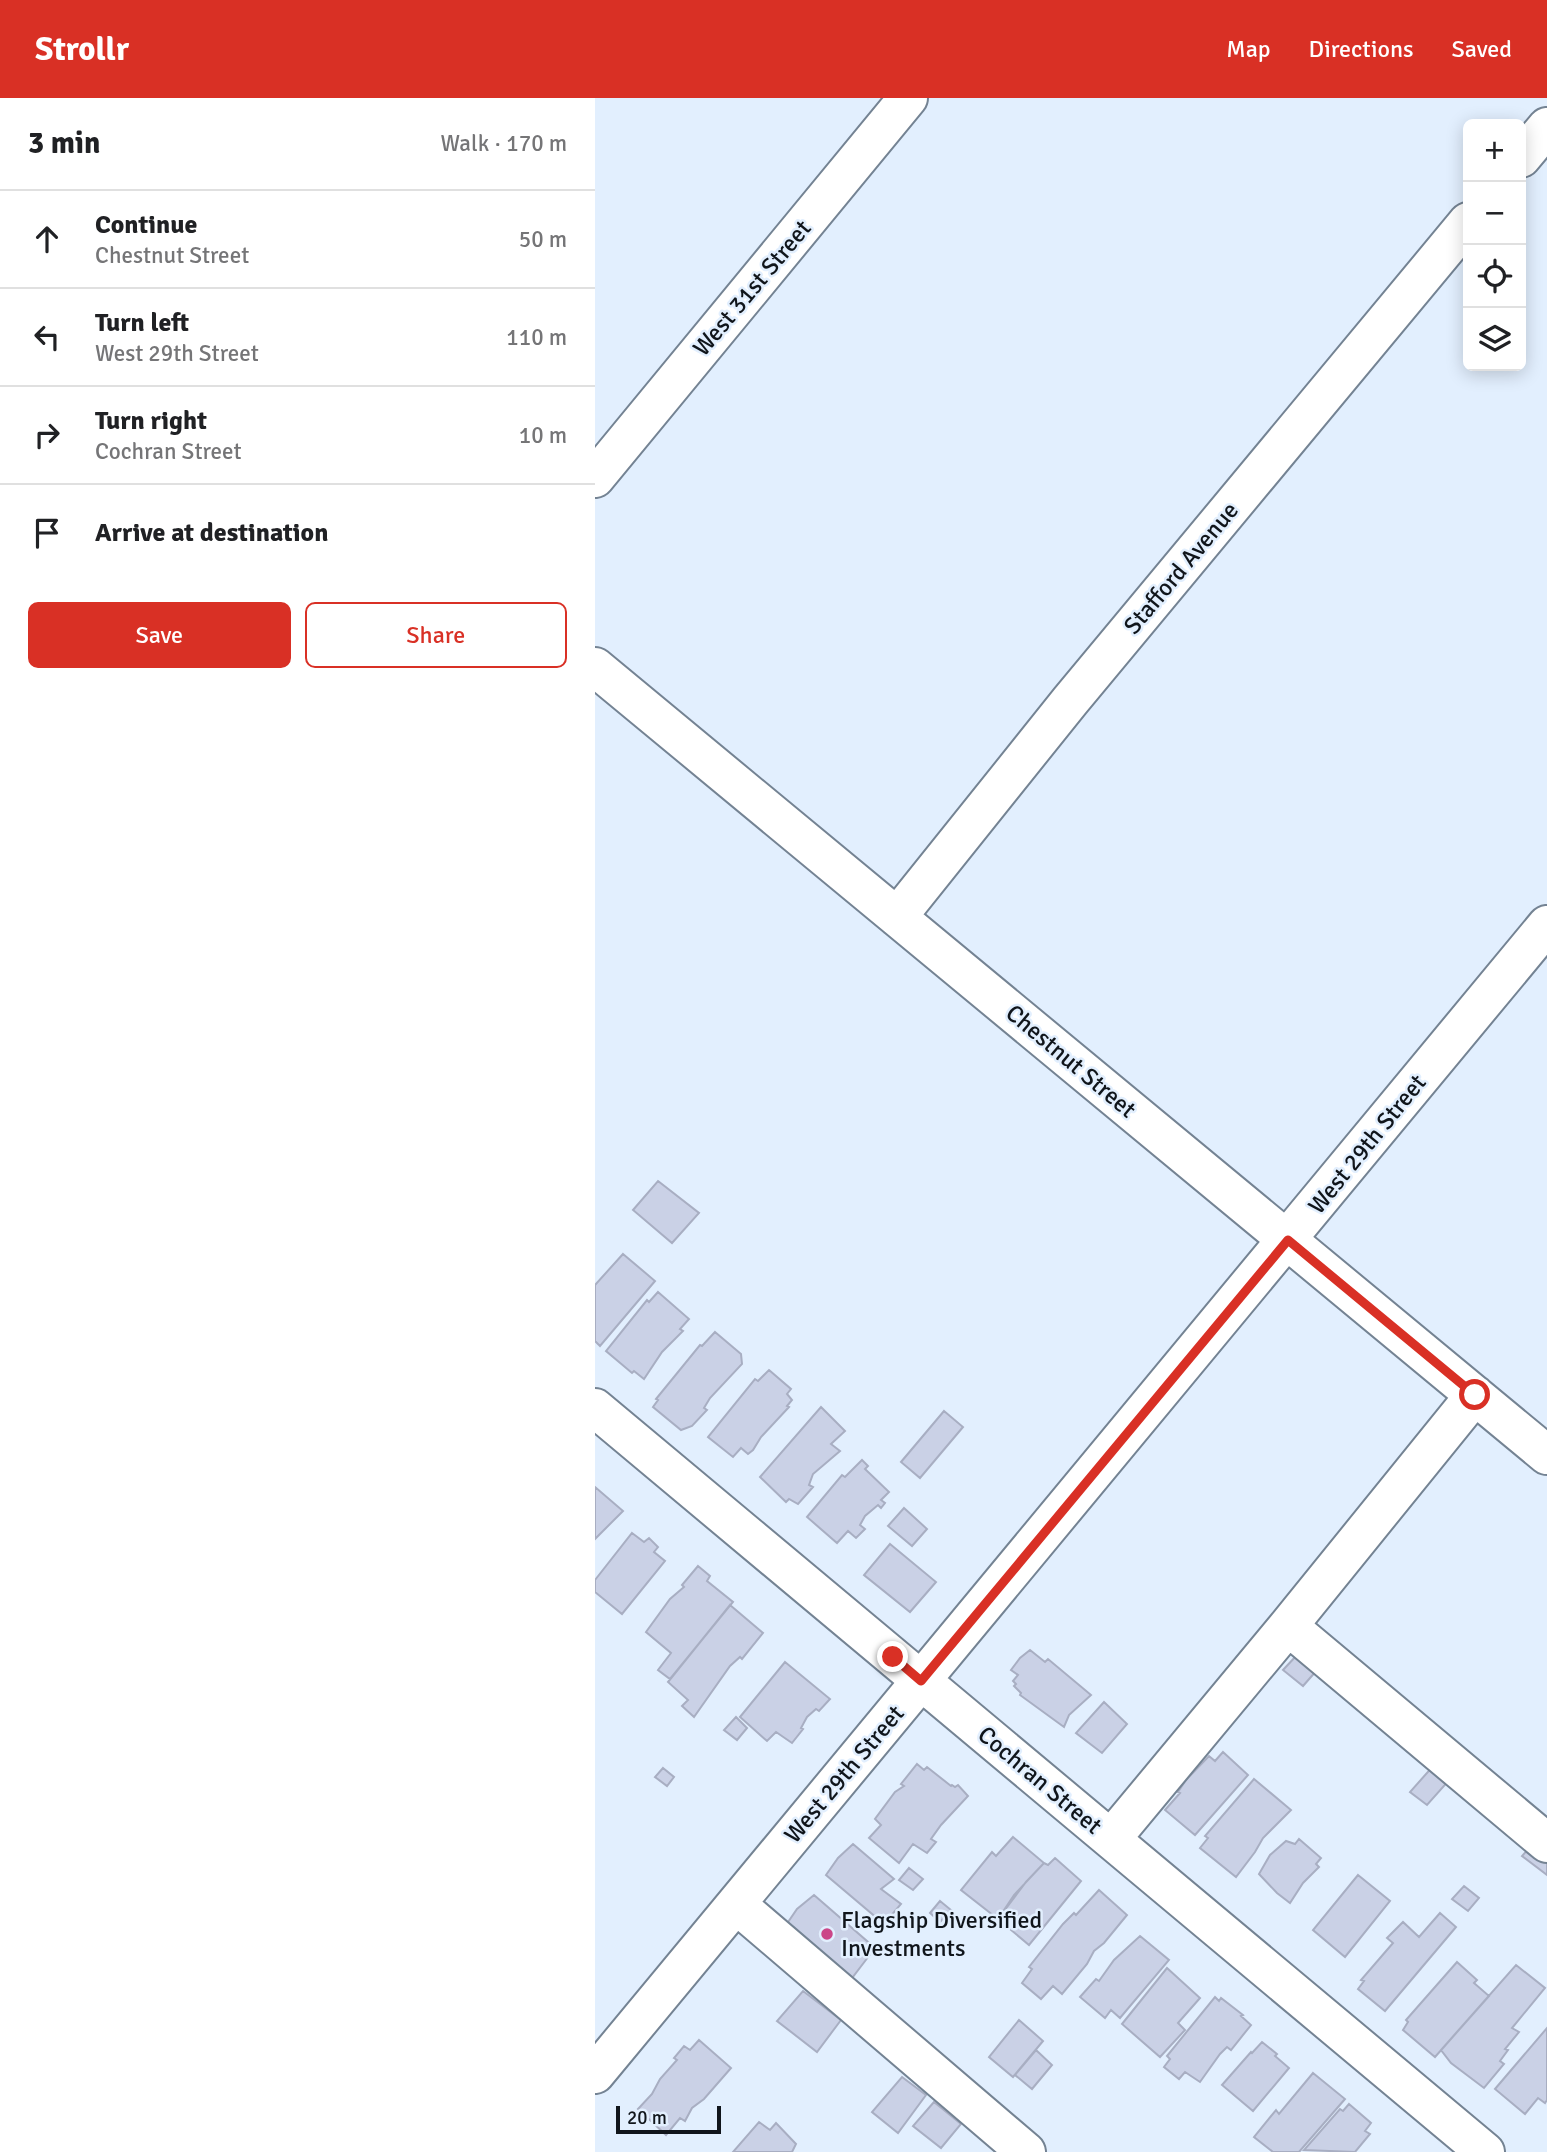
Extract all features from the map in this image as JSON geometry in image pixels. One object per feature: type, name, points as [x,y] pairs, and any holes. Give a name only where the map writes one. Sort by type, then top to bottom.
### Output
[{"type":"street","name":"West 31st Street","points":[[595,478],[908,98]]},
{"type":"street","points":[[1526,153],[1547,127]]},
{"type":"street","name":"Stafford Avenue","points":[[897,917],[1070,701],[1463,228]]},
{"type":"street","name":"Chestnut Street","points":[[595,667],[1547,1455]]},
{"type":"street","name":"West 29th Street","points":[[595,2074],[1547,925]]},
{"type":"street","points":[[1111,1839],[1475,1395]]},
{"type":"street","name":"Cochran Street","points":[[595,1408],[1485,2152]]},
{"type":"street","points":[[1288,1626],[1547,1843]]},
{"type":"street","points":[[736,1904],[1026,2152]]},
{"type":"building","points":[[658,1181],[699,1213],[672,1243],[633,1210]]},
{"type":"building","points":[[623,1254],[655,1281],[600,1346],[595,1341],[595,1285]]},
{"type":"building","points":[[658,1292],[689,1319],[680,1329],[683,1331],[662,1352],[644,1379],[634,1371],[632,1373],[606,1351],[647,1300],[649,1302]]},
{"type":"building","points":[[715,1332],[741,1354],[742,1364],[710,1398],[704,1408],[707,1410],[692,1426],[681,1430],[653,1407],[658,1400],[656,1399],[700,1345]]},
{"type":"building","points":[[769,1370],[791,1389],[787,1394],[792,1400],[753,1450],[748,1454],[741,1448],[733,1457],[708,1437],[755,1379],[758,1381]]},
{"type":"building","points":[[821,1407],[845,1431],[831,1444],[840,1451],[813,1474],[809,1485],[813,1487],[798,1504],[789,1499],[786,1502],[760,1477]]},
{"type":"building","points":[[944,1411],[963,1427],[920,1478],[901,1462]]},
{"type":"building","points":[[862,1460],[868,1466],[865,1469],[889,1492],[881,1500],[885,1503],[881,1508],[878,1505],[865,1516],[860,1525],[865,1529],[856,1538],[848,1531],[837,1543],[807,1517],[842,1475],[845,1477]]},
{"type":"building","points":[[595,1487],[623,1511],[595,1539]]},
{"type":"building","points":[[904,1508],[927,1529],[912,1546],[888,1526]]},
{"type":"building","points":[[632,1533],[644,1542],[649,1538],[658,1547],[654,1552],[665,1561],[622,1614],[595,1592],[595,1580]]},
{"type":"building","points":[[890,1544],[936,1582],[910,1612],[864,1575]]},
{"type":"building","points":[[698,1566],[710,1576],[707,1581],[733,1602],[670,1679],[658,1670],[671,1653],[646,1632]]},
{"type":"building","points":[[730,1605],[763,1633],[742,1659],[740,1657],[730,1666],[694,1717],[682,1706],[688,1700],[668,1682]]},
{"type":"building","points":[[1030,1650],[1045,1662],[1048,1659],[1091,1695],[1069,1715],[1064,1727],[1020,1695],[1014,1686],[1016,1684],[1013,1681],[1018,1675],[1011,1670]]},
{"type":"building","points":[[1298,1654],[1317,1670],[1303,1686],[1283,1670]]},
{"type":"building","points":[[785,1662],[830,1699],[819,1711],[816,1709],[807,1717],[801,1728],[803,1729],[792,1743],[776,1732],[767,1741],[740,1717]]},
{"type":"building","points":[[1104,1702],[1127,1724],[1102,1753],[1076,1733]]},
{"type":"building","points":[[736,1717],[747,1728],[737,1740],[724,1730]]},
{"type":"building","points":[[1223,1752],[1248,1775],[1195,1835],[1165,1810],[1180,1793],[1178,1792],[1186,1780],[1209,1756],[1215,1761]]},
{"type":"building","points":[[917,1764],[924,1770],[927,1767],[951,1786],[958,1785],[968,1796],[941,1825],[931,1839],[936,1842],[927,1853],[913,1844],[899,1863],[869,1838],[881,1825],[875,1819],[895,1792],[904,1786],[901,1784]]},
{"type":"building","points":[[1435,1764],[1451,1778],[1427,1805],[1410,1792]]},
{"type":"building","points":[[663,1768],[674,1777],[667,1786],[655,1777]]},
{"type":"building","points":[[1254,1779],[1291,1810],[1263,1838],[1236,1877],[1200,1848],[1208,1838],[1205,1836]]},
{"type":"building","points":[[1013,1837],[1044,1863],[1014,1895],[998,1919],[961,1890],[992,1852],[996,1856]]},
{"type":"building","points":[[1538,1838],[1547,1846],[1547,1875],[1522,1856]]},
{"type":"building","points":[[1299,1839],[1321,1858],[1316,1864],[1319,1867],[1303,1883],[1290,1903],[1259,1874],[1270,1855],[1286,1841],[1295,1844]]},
{"type":"building","points":[[853,1844],[894,1879],[881,1889],[901,1904],[884,1924],[826,1875],[838,1858]]},
{"type":"building","points":[[1055,1858],[1081,1881],[1029,1945],[998,1919],[1026,1882],[1044,1863],[1048,1865]]},
{"type":"building","points":[[909,1868],[923,1879],[913,1890],[899,1880]]},
{"type":"building","points":[[1358,1875],[1390,1901],[1345,1957],[1313,1930]]},
{"type":"building","points":[[1464,1886],[1479,1898],[1468,1911],[1452,1899]]},
{"type":"building","points":[[1099,1890],[1127,1915],[1094,1951],[1087,1964],[1062,1994],[1053,1986],[1041,1999],[1022,1983],[1032,1969],[1029,1967],[1063,1924],[1074,1913],[1076,1915]]},
{"type":"building","points":[[814,1895],[875,1948],[849,1982],[784,1928],[797,1909]]},
{"type":"building","points":[[940,1901],[951,1910],[940,1922],[930,1913]]},
{"type":"building","points":[[1440,1913],[1456,1927],[1385,2011],[1358,1989],[1364,1981],[1361,1980],[1393,1943],[1387,1938],[1403,1922],[1419,1937]]},
{"type":"building","points":[[1140,1936],[1169,1960],[1120,2018],[1111,2010],[1105,2018],[1080,1997],[1096,1979],[1099,1981],[1114,1960]]},
{"type":"building","points":[[1457,1962],[1477,1980],[1474,1983],[1489,1996],[1435,2057],[1403,2030],[1408,2022],[1406,2020]]},
{"type":"building","points":[[1516,1965],[1545,1988],[1512,2028],[1519,2032],[1505,2049],[1508,2050],[1500,2061],[1504,2064],[1484,2088],[1451,2063],[1441,2050]]},
{"type":"building","points":[[1167,1968],[1200,1998],[1178,2023],[1185,2030],[1160,2057],[1122,2024]]},
{"type":"building","points":[[803,1991],[841,2020],[817,2052],[777,2021]]},
{"type":"building","points":[[1215,1997],[1219,2001],[1221,1998],[1243,2015],[1241,2016],[1251,2025],[1231,2050],[1227,2047],[1220,2054],[1200,2082],[1185,2072],[1179,2079],[1164,2067],[1170,2059],[1167,2056]]},
{"type":"building","points":[[1019,2020],[1043,2041],[1013,2077],[989,2057]]},
{"type":"building","points":[[1547,2028],[1547,2100],[1545,2103],[1538,2098],[1525,2114],[1495,2089]]},
{"type":"building","points":[[699,2040],[731,2068],[704,2099],[692,2108],[685,2121],[680,2118],[666,2135],[638,2109],[677,2060],[674,2058],[684,2046],[690,2050]]},
{"type":"building","points":[[1262,2042],[1289,2068],[1253,2111],[1222,2085]]},
{"type":"building","points":[[1036,2050],[1052,2065],[1032,2089],[1015,2075]]},
{"type":"building","points":[[1313,2073],[1345,2099],[1299,2152],[1273,2152],[1254,2137],[1276,2110],[1279,2114]]},
{"type":"building","points":[[902,2077],[926,2095],[898,2133],[872,2112]]},
{"type":"building","points":[[934,2102],[961,2124],[941,2148],[913,2126]]},
{"type":"building","points":[[1349,2104],[1371,2123],[1365,2131],[1370,2134],[1355,2152],[1304,2150],[1340,2109],[1343,2111]]},
{"type":"building","points":[[759,2122],[770,2130],[776,2123],[796,2144],[792,2152],[733,2152]]},
{"type":"place","name":"Flagship Diversified Investments","points":[[827,1934]]},
{"type":"route","points":[[893,1657],[921,1681],[1288,1240],[1475,1395]]}]
